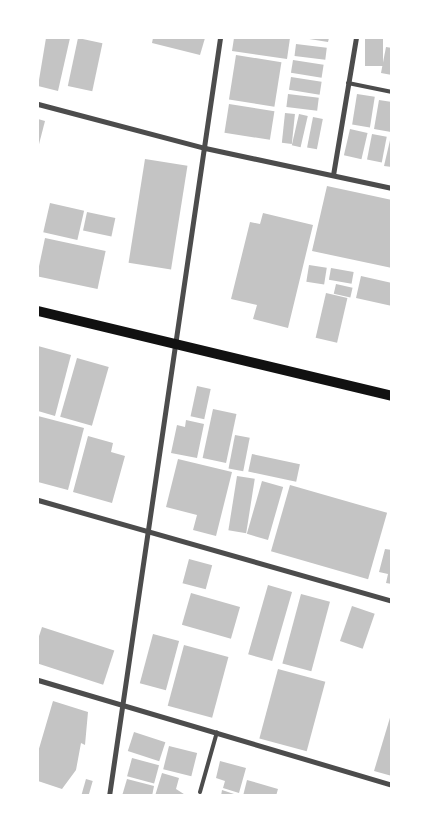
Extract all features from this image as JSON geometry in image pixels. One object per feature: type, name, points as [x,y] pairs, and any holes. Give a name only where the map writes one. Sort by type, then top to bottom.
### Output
[{"type":"main road","points":[[38,311],[392,396]]},
{"type":"street","points":[[110,796],[220,38]]},
{"type":"street","points":[[333,175],[356,38]]},
{"type":"street","points":[[38,104],[205,148],[392,188]]},
{"type":"street","points":[[38,500],[392,601]]},
{"type":"street","points":[[38,680],[392,785]]},
{"type":"lane","points":[[348,83],[392,92]]},
{"type":"lane","points":[[200,792],[217,732]]},
{"type":"building","points":[[46,38],[70,38],[58,91],[38,86]]},
{"type":"building","points":[[78,38],[102,43],[92,91],[68,86]]},
{"type":"building","points":[[153,38],[205,38],[200,55],[152,43]]},
{"type":"building","points":[[234,38],[290,38],[287,59],[232,51]]},
{"type":"building","points":[[303,38],[329,38],[328,42]]},
{"type":"building","points":[[365,38],[383,38],[383,66],[365,66]]},
{"type":"building","points":[[296,44],[327,48],[325,60],[295,56]]},
{"type":"building","points":[[386,47],[392,48],[392,75],[381,73]]},
{"type":"building","points":[[236,55],[281,62],[274,107],[229,99]]},
{"type":"building","points":[[293,60],[324,65],[322,78],[291,73]]},
{"type":"building","points":[[291,77],[322,82],[320,95],[289,90]]},
{"type":"building","points":[[288,94],[319,98],[317,111],[286,107]]},
{"type":"building","points":[[357,94],[375,97],[370,127],[352,125]]},
{"type":"building","points":[[379,100],[392,102],[391,132],[374,129]]},
{"type":"building","points":[[229,104],[274,111],[270,140],[224,133]]},
{"type":"building","points":[[285,113],[295,114],[292,144],[282,143]]},
{"type":"building","points":[[299,114],[308,116],[301,147],[292,145]]},
{"type":"building","points":[[313,117],[323,119],[317,149],[307,147]]},
{"type":"building","points":[[38,119],[45,121],[38,148]]},
{"type":"building","points":[[350,129],[368,133],[361,159],[344,155]]},
{"type":"building","points":[[372,134],[387,137],[382,162],[367,160]]},
{"type":"building","points":[[392,136],[392,167],[384,166]]},
{"type":"building","points":[[145,159],[187,166],[171,269],[129,263]]},
{"type":"building","points":[[327,186],[392,200],[392,268],[312,251]]},
{"type":"building","points":[[50,203],[84,211],[77,240],[43,232]]},
{"type":"building","points":[[87,212],[115,218],[111,237],[83,231]]},
{"type":"building","points":[[263,213],[313,225],[288,328],[253,319],[257,305],[231,299],[250,222],[260,224]]},
{"type":"building","points":[[45,238],[106,251],[98,289],[38,276]]},
{"type":"building","points":[[309,265],[327,268],[324,285],[306,282]]},
{"type":"building","points":[[331,268],[354,272],[352,284],[329,280]]},
{"type":"building","points":[[361,276],[392,283],[392,306],[356,298]]},
{"type":"building","points":[[336,284],[353,288],[350,298],[334,294]]},
{"type":"building","points":[[326,293],[347,298],[337,343],[316,338]]},
{"type":"building","points":[[38,346],[71,355],[55,416],[38,411]]},
{"type":"building","points":[[77,358],[109,367],[92,426],[60,417]]},
{"type":"building","points":[[197,386],[211,389],[204,419],[191,416]]},
{"type":"building","points":[[213,409],[236,414],[226,463],[203,458]]},
{"type":"building","points":[[38,416],[84,428],[68,490],[38,482]]},
{"type":"building","points":[[186,420],[204,424],[197,458],[171,453],[177,425],[185,427]]},
{"type":"building","points":[[235,435],[250,438],[243,471],[229,468]]},
{"type":"building","points":[[88,436],[113,443],[111,452],[125,456],[112,503],[73,492]]},
{"type":"building","points":[[252,454],[300,464],[296,482],[248,472]]},
{"type":"building","points":[[178,459],[232,472],[216,536],[193,530],[197,515],[166,507]]},
{"type":"building","points":[[237,476],[255,479],[246,533],[228,530]]},
{"type":"building","points":[[262,481],[283,487],[268,540],[247,534]]},
{"type":"building","points":[[290,485],[387,513],[368,579],[271,551]]},
{"type":"building","points":[[385,549],[392,550],[392,584],[386,583],[388,574],[379,572]]},
{"type":"building","points":[[189,559],[212,565],[206,589],[183,583]]},
{"type":"building","points":[[268,585],[292,592],[272,661],[248,654]]},
{"type":"building","points":[[191,593],[240,607],[231,639],[182,625]]},
{"type":"building","points":[[301,594],[330,602],[311,671],[282,664]]},
{"type":"building","points":[[352,606],[375,614],[363,649],[340,641]]},
{"type":"building","points":[[42,627],[114,650],[103,685],[38,664],[38,639]]},
{"type":"building","points":[[153,634],[179,641],[166,690],[140,683]]},
{"type":"building","points":[[184,645],[228,657],[212,718],[168,706]]},
{"type":"building","points":[[278,669],[325,682],[307,751],[259,739]]},
{"type":"building","points":[[53,701],[88,712],[85,745],[81,743],[76,770],[62,789],[38,781],[38,752]]},
{"type":"building","points":[[392,711],[392,776],[374,771]]},
{"type":"building","points":[[134,732],[165,742],[159,761],[128,751]]},
{"type":"building","points":[[169,746],[197,753],[191,776],[163,769]]},
{"type":"building","points":[[132,758],[159,765],[154,784],[127,776]]},
{"type":"building","points":[[220,761],[246,768],[239,793],[223,788],[225,781],[216,778]]},
{"type":"building","points":[[162,773],[179,778],[176,789],[187,796],[155,796]]},
{"type":"building","points":[[86,779],[93,781],[88,796],[82,794]]},
{"type":"building","points":[[127,779],[154,786],[152,796],[122,796]]},
{"type":"building","points":[[247,780],[278,789],[276,796],[243,796]]},
{"type":"building","points":[[222,790],[237,795],[237,796],[221,796]]}]
